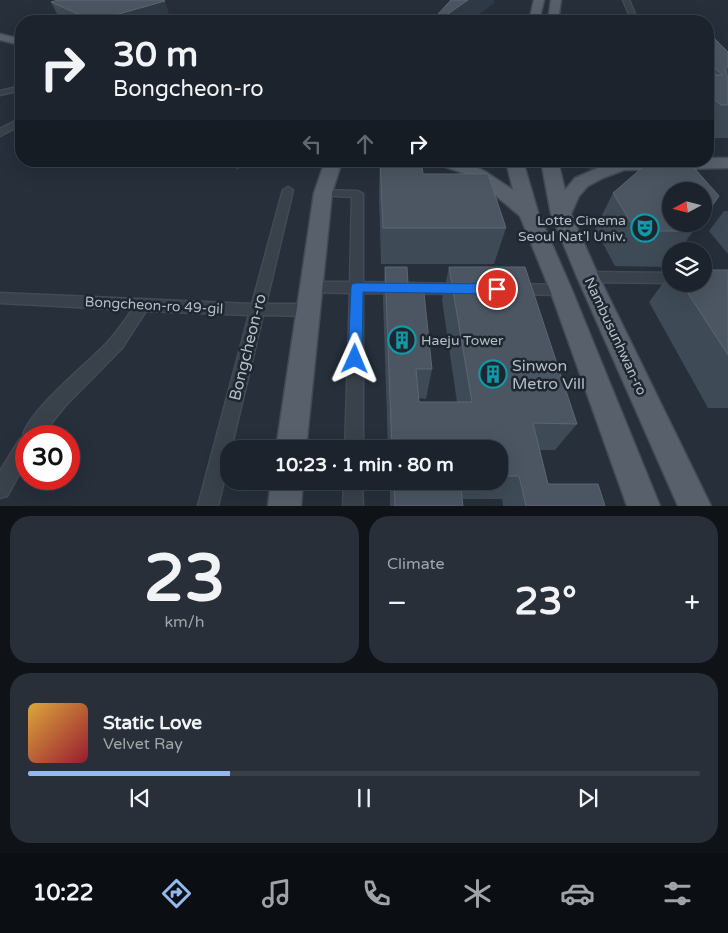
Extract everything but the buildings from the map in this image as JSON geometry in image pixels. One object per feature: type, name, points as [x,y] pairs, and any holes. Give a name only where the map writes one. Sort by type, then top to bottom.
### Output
[{"type":"main road","points":[[443,15],[463,0]]},
{"type":"main road","points":[[535,15],[539,0]]},
{"type":"main road","points":[[554,15],[556,0]]},
{"type":"main road","points":[[0,36],[15,40]]},
{"type":"main road","points":[[292,440],[323,193],[332,167]]},
{"type":"main road","points":[[464,167],[475,172],[508,195],[528,212]]},
{"type":"main road","points":[[516,167],[528,212],[644,506]]},
{"type":"main road","name":"Nambusunhwan-ro","points":[[550,167],[561,214],[588,278],[695,506]]},
{"type":"main road","points":[[561,214],[569,194],[581,183],[598,172],[613,167]]},
{"type":"main road","points":[[284,506],[286,490]]},
{"type":"street","points":[[626,0],[632,15]]},
{"type":"street","points":[[0,92],[15,89]]},
{"type":"street","points":[[0,133],[15,124]]},
{"type":"street","name":"Bongcheon-ro","points":[[208,506],[288,190]]},
{"type":"street","points":[[323,193],[358,194],[354,440]]},
{"type":"street","points":[[588,278],[662,278]]},
{"type":"street","points":[[309,298],[357,287],[477,289]]},
{"type":"street","points":[[507,289],[560,290]]},
{"type":"street","name":"Bongcheon-ro 49-gil","points":[[0,298],[257,308],[309,298]]},
{"type":"street","points":[[38,425],[113,347],[132,323],[143,304]]},
{"type":"street","points":[[0,489],[15,464]]},
{"type":"street","points":[[353,490],[353,506]]},
{"type":"place","name":"Lotte Cinema Seoul Nat'l Univ.","points":[[645,228]]},
{"type":"place","name":"Haeju Tower","points":[[402,340]]},
{"type":"place","name":"Sinwon Metro Vill","points":[[493,374]]},
{"type":"route","points":[[355,359],[357,287],[497,289]]}]
